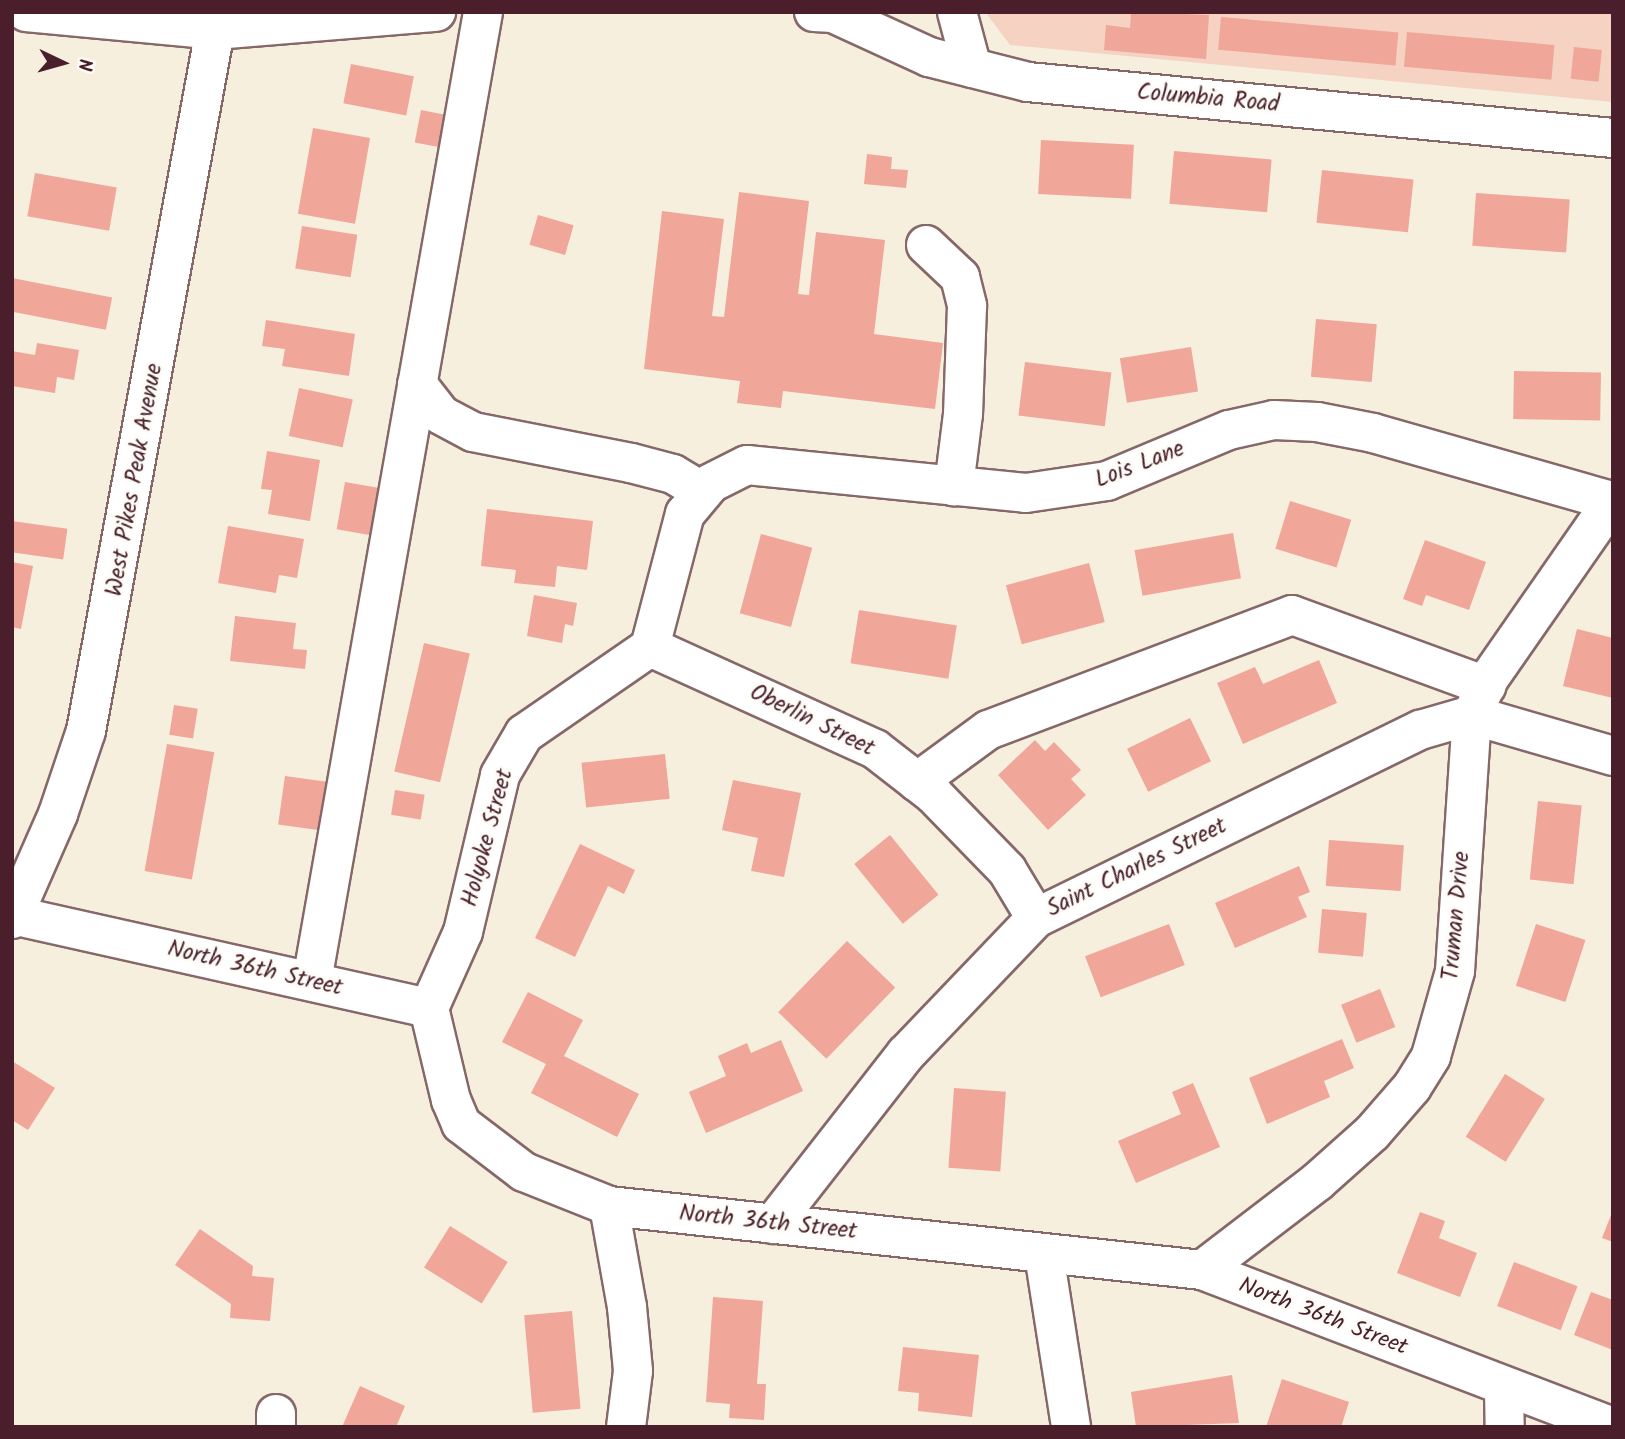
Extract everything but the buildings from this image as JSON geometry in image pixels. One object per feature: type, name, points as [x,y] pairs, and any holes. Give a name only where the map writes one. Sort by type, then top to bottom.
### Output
[{"type":"street","points":[[26,12],[207,21],[436,12]]},
{"type":"street","points":[[312,981],[483,12]]},
{"type":"street","name":"Columbia Road","points":[[814,12],[834,13],[929,57],[1028,82],[1613,138]]},
{"type":"street","points":[[957,12],[972,68]]},
{"type":"street","name":"West Pikes Peak Avenue","points":[[13,916],[58,814],[86,731],[207,21]]},
{"type":"street","points":[[926,245],[960,277],[967,306],[963,414],[954,486]]},
{"type":"street","points":[[417,384],[441,415],[473,432],[631,463],[673,474],[704,492]]},
{"type":"street","name":"Lois Lane","points":[[650,647],[685,514],[704,492],[747,465],[1027,493],[1086,485],[1228,430],[1275,420],[1317,422],[1373,433],[1612,501]]},
{"type":"street","points":[[1479,700],[1612,501]]},
{"type":"street","points":[[917,782],[988,730],[1292,615],[1479,700],[1613,756]]},
{"type":"street","name":"Oberlin Street","points":[[650,647],[875,749],[917,782],[1007,870],[1036,918]]},
{"type":"street","name":"Holyoke Street","points":[[429,1008],[463,932],[500,775],[524,734],[650,647]]},
{"type":"street","name":"Saint Charles Street","points":[[774,1224],[906,1054],[1036,918],[1479,700]]},
{"type":"street","name":"Truman Drive","points":[[1202,1270],[1317,1182],[1372,1133],[1412,1087],[1430,1056],[1455,971],[1479,700]]},
{"type":"street","name":"North 36th Street","points":[[13,916],[429,1008],[451,1100],[461,1124],[524,1172],[609,1206],[1202,1270],[1504,1388],[1613,1427]]},
{"type":"street","points":[[609,1206],[628,1307],[633,1371],[626,1427]]},
{"type":"street","points":[[1044,1254],[1071,1427]]},
{"type":"street","points":[[1504,1388],[1505,1427]]},
{"type":"shaded area","points":[[1613,12],[1613,102],[1010,45],[986,13]]}]
